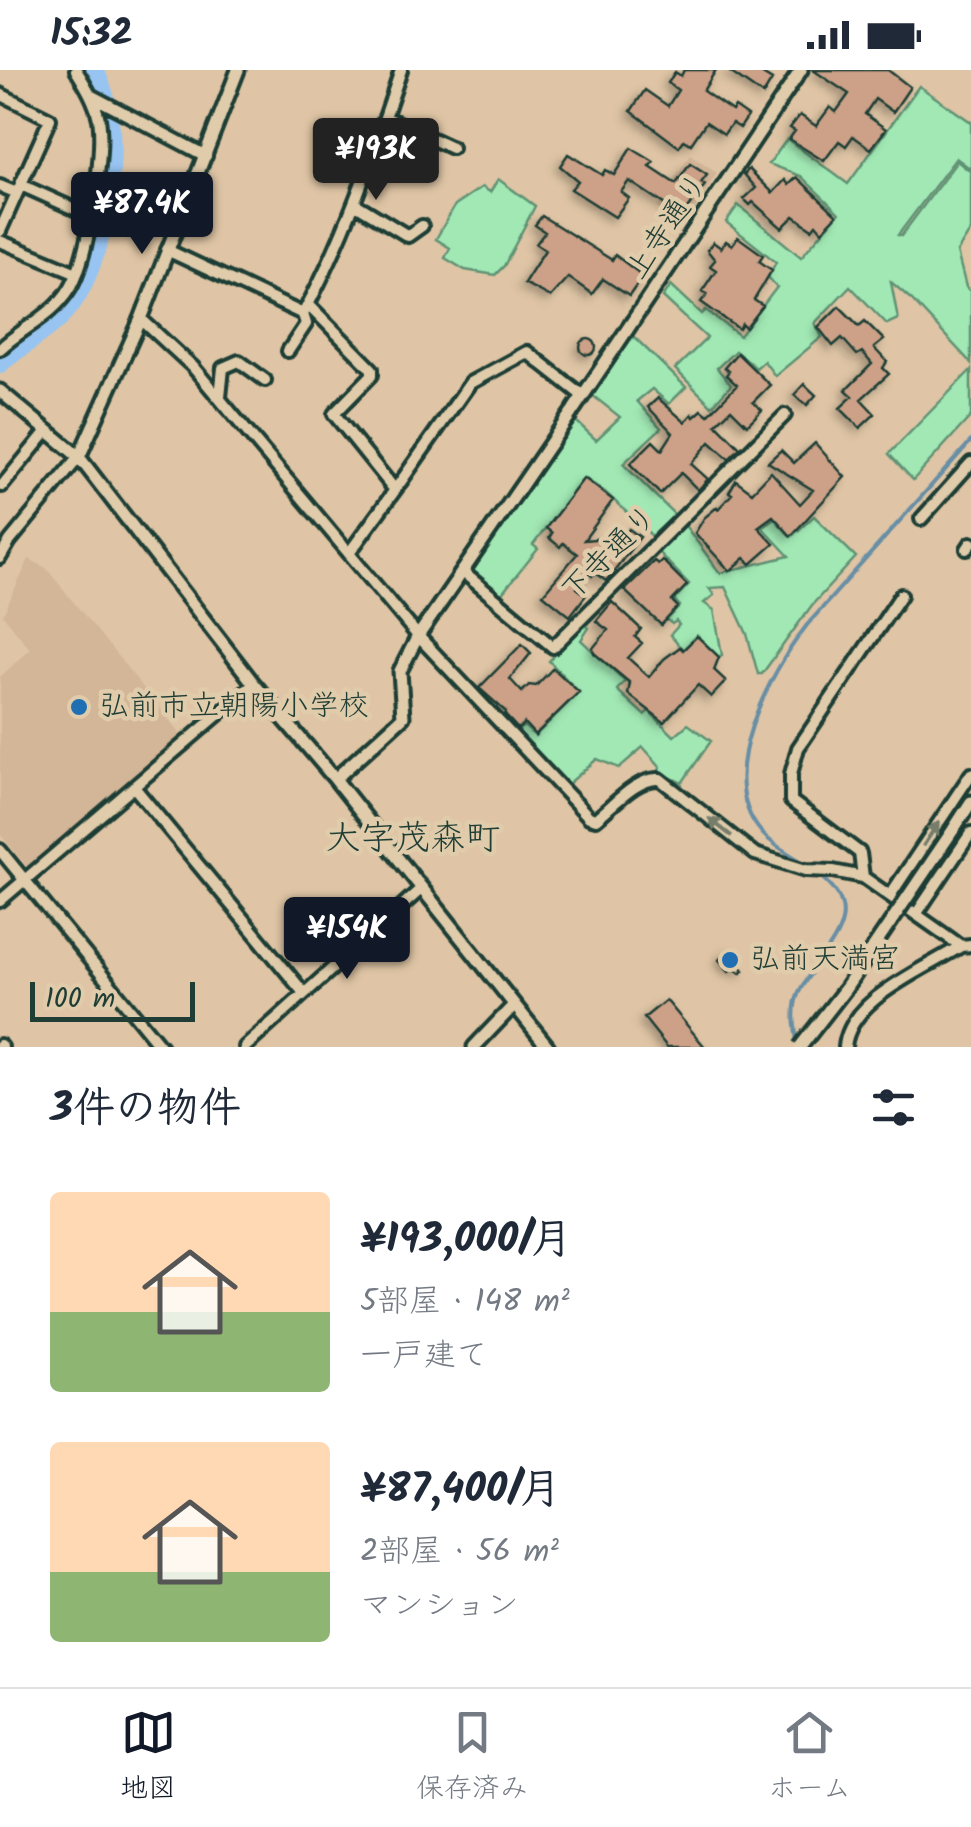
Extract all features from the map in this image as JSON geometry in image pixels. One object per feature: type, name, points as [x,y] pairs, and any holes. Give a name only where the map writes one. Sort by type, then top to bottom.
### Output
[{"type":"street","points":[[0,349],[40,320],[69,291],[77,273],[99,157],[99,121],[92,96],[76,70]]},
{"type":"street","points":[[2,551],[80,457],[141,319],[238,70]]},
{"type":"street","points":[[288,352],[306,324],[305,309],[331,261],[401,70]]},
{"type":"street","name":"上寺通り","points":[[335,778],[403,717],[400,671],[418,636],[464,574],[801,70]]},
{"type":"street","points":[[0,94],[50,119],[0,231]]},
{"type":"street","points":[[92,96],[206,156]]},
{"type":"street","points":[[385,117],[452,148]]},
{"type":"street","points":[[0,186],[19,189],[90,216]]},
{"type":"street","points":[[354,203],[408,236],[422,226]]},
{"type":"street","points":[[0,241],[77,273]]},
{"type":"street","points":[[167,250],[305,309],[372,369],[372,375],[334,414],[395,490]]},
{"type":"street","points":[[141,319],[173,346],[220,398],[418,636],[589,817],[596,820],[635,788],[651,778],[660,779],[754,854],[806,870],[864,878],[966,946],[863,1007],[848,1027],[845,1047]]},
{"type":"street","points":[[350,552],[470,383],[527,352],[583,396]]},
{"type":"street","points":[[220,398],[223,368],[231,362],[239,361],[265,380]]},
{"type":"street","points":[[0,391],[80,457],[254,684],[335,778],[548,1047]]},
{"type":"street","name":"下寺通り","points":[[464,574],[553,647],[785,416]]},
{"type":"street","points":[[2,486],[47,431]]},
{"type":"street","points":[[921,520],[971,464]]},
{"type":"street","points":[[864,878],[860,853],[791,802],[790,774],[798,748],[901,594]]},
{"type":"street","points":[[0,901],[254,684]]},
{"type":"street","points":[[891,894],[971,774]]},
{"type":"street","points":[[134,786],[304,993]]},
{"type":"street","points":[[800,1047],[846,988],[971,802]]},
{"type":"street","points":[[917,913],[971,832]]},
{"type":"street","points":[[0,850],[161,1047]]},
{"type":"street","points":[[244,1047],[422,888]]},
{"type":"street","points":[[474,1047],[514,1004]]},
{"type":"shaded area","points":[[690,155],[717,173],[684,226],[656,208]]},
{"type":"shaded area","name":"弘前市立朝陽小学校","points":[[29,559],[46,568],[183,737],[27,867],[0,834],[0,677],[30,649],[3,615]]},
{"type":"green space","points":[[919,86],[971,122],[971,169],[956,158],[898,235],[957,161],[971,172],[971,230],[957,252],[966,287],[971,292],[971,363],[891,282],[898,319],[887,324],[850,286],[815,323],[822,337],[775,376],[764,361],[756,368],[735,351],[717,368],[731,385],[712,406],[675,369],[707,338],[663,297],[671,285],[702,314],[706,310],[740,336],[777,287],[768,277],[776,262],[726,222],[738,205],[801,257],[839,213],[801,176],[769,164],[787,139],[848,184]]},
{"type":"green space","points":[[498,179],[535,206],[504,266],[495,275],[465,270],[445,258],[450,248],[436,239],[455,205],[482,187],[490,192]]},
{"type":"green space","points":[[632,335],[686,387],[669,404],[652,389],[637,401],[661,428],[623,464],[675,515],[652,536],[584,478],[533,545],[538,549],[500,596],[472,572],[575,420],[596,440],[620,417],[592,395]]},
{"type":"green space","points":[[971,370],[971,416],[913,480],[889,454]]},
{"type":"green space","points":[[814,516],[856,557],[812,605],[762,674],[758,674],[747,634],[725,587],[709,588],[714,595],[704,603],[714,610],[722,655],[719,657],[697,636],[683,650],[670,635],[679,625],[667,620],[680,606],[674,600],[689,584],[657,551],[684,524],[720,573],[789,556],[762,527],[774,518],[791,537]]},
{"type":"green space","points":[[585,624],[589,628],[581,640],[625,681],[617,690],[644,715],[649,711],[674,736],[688,724],[711,741],[682,783],[659,772],[660,766],[643,747],[619,768],[597,759],[566,786],[516,732],[524,726],[535,736],[579,692],[549,661]]},
{"type":"building","points":[[684,70],[716,70],[703,91],[732,111],[735,107],[748,116],[740,128],[732,123],[724,134],[706,122],[691,144],[684,140],[679,147],[631,111],[645,90],[668,106],[678,90],[668,83],[675,72],[681,76]]},
{"type":"building","points":[[727,70],[756,70],[772,80],[763,95]]},
{"type":"building","points":[[813,70],[888,70],[910,87],[893,112],[875,99],[865,114],[886,129],[871,149],[853,136],[846,146],[839,141],[824,161],[789,139],[795,131],[790,128],[800,115],[816,126],[830,107],[836,112],[849,94]]},
{"type":"building","points":[[631,148],[654,162],[650,167],[676,184],[690,164],[707,175],[701,183],[705,185],[682,216],[629,181],[621,192],[629,198],[615,217],[571,189],[578,181],[560,166],[568,154],[602,175],[605,170],[614,175]]},
{"type":"building","points":[[749,169],[773,193],[785,180],[789,185],[797,177],[837,215],[822,231],[816,224],[812,229],[794,216],[782,228],[753,202],[750,205],[744,199],[756,188],[744,174]]},
{"type":"building","points":[[542,216],[612,260],[615,255],[643,276],[629,296],[603,279],[592,294],[568,277],[550,297],[524,283],[545,250],[536,244],[545,232],[535,225]]},
{"type":"building","points":[[738,237],[763,255],[759,261],[772,270],[754,300],[763,306],[746,328],[742,324],[739,329],[701,302],[707,294],[702,291],[716,270],[710,266],[715,260],[707,250],[713,242],[721,248],[726,241],[732,245]]},
{"type":"building","points":[[839,306],[859,326],[865,321],[884,340],[874,348],[887,362],[883,368],[889,374],[861,399],[875,414],[860,428],[840,408],[853,396],[846,390],[872,364],[862,352],[857,355],[842,338],[833,346],[818,327]]},
{"type":"building","points":[[588,339],[596,347],[588,355],[580,347]]},
{"type":"building","points":[[737,353],[770,385],[753,402],[762,410],[747,425],[731,409],[716,424],[740,448],[729,459],[710,442],[691,464],[708,479],[698,490],[681,473],[660,494],[630,464],[653,441],[662,450],[673,433],[648,407],[658,398],[685,422],[702,410],[708,415],[737,385],[724,368]]},
{"type":"building","points":[[804,384],[816,395],[807,405],[794,395]]},
{"type":"building","points":[[815,443],[845,477],[791,536],[773,516],[758,527],[774,544],[751,564],[745,558],[730,571],[695,533],[704,518],[732,494],[729,492],[736,480],[752,492],[771,472],[800,504],[813,490],[768,462],[781,450],[794,463]]},
{"type":"building","points":[[584,478],[613,500],[584,540],[616,537],[620,541],[629,529],[640,537],[606,581],[589,573],[577,588],[586,595],[570,616],[543,594],[577,554],[549,538],[552,533],[546,528]]},
{"type":"building","points":[[662,560],[687,585],[672,601],[678,607],[661,625],[624,590],[654,561],[658,564]]},
{"type":"building","points":[[612,602],[641,629],[635,637],[642,643],[628,658],[649,677],[664,659],[680,647],[683,650],[697,636],[719,657],[714,670],[726,681],[711,697],[698,685],[664,722],[628,694],[630,683],[594,653],[593,648],[608,630],[596,621]]},
{"type":"building","points":[[522,644],[531,653],[510,679],[522,692],[529,685],[536,686],[553,668],[579,692],[535,735],[524,723],[518,729],[506,712],[479,688]]},
{"type":"building","name":"弘前天満宮","points":[[731,949],[741,961],[738,963],[744,970],[740,973],[733,967],[729,971],[719,960]]},
{"type":"building","points":[[666,1000],[705,1047],[667,1047],[644,1018]]},
{"type":"waterway","points":[[0,363],[67,309],[93,258],[102,226],[111,157],[104,94],[93,70]]},
{"type":"waterway","points":[[806,865],[767,838],[748,810],[743,784],[745,755],[763,697],[807,625],[971,441]]},
{"type":"waterway","points":[[798,1046],[794,1019],[799,992],[829,948],[842,919],[842,905],[834,889],[818,874]]},
{"type":"place","name":"弘前市立朝陽小学校","points":[[79,707]]},
{"type":"place","name":"弘前天満宮","points":[[730,960]]},
{"type":"district","name":"大字茂森町","points":[[413,840]]}]
